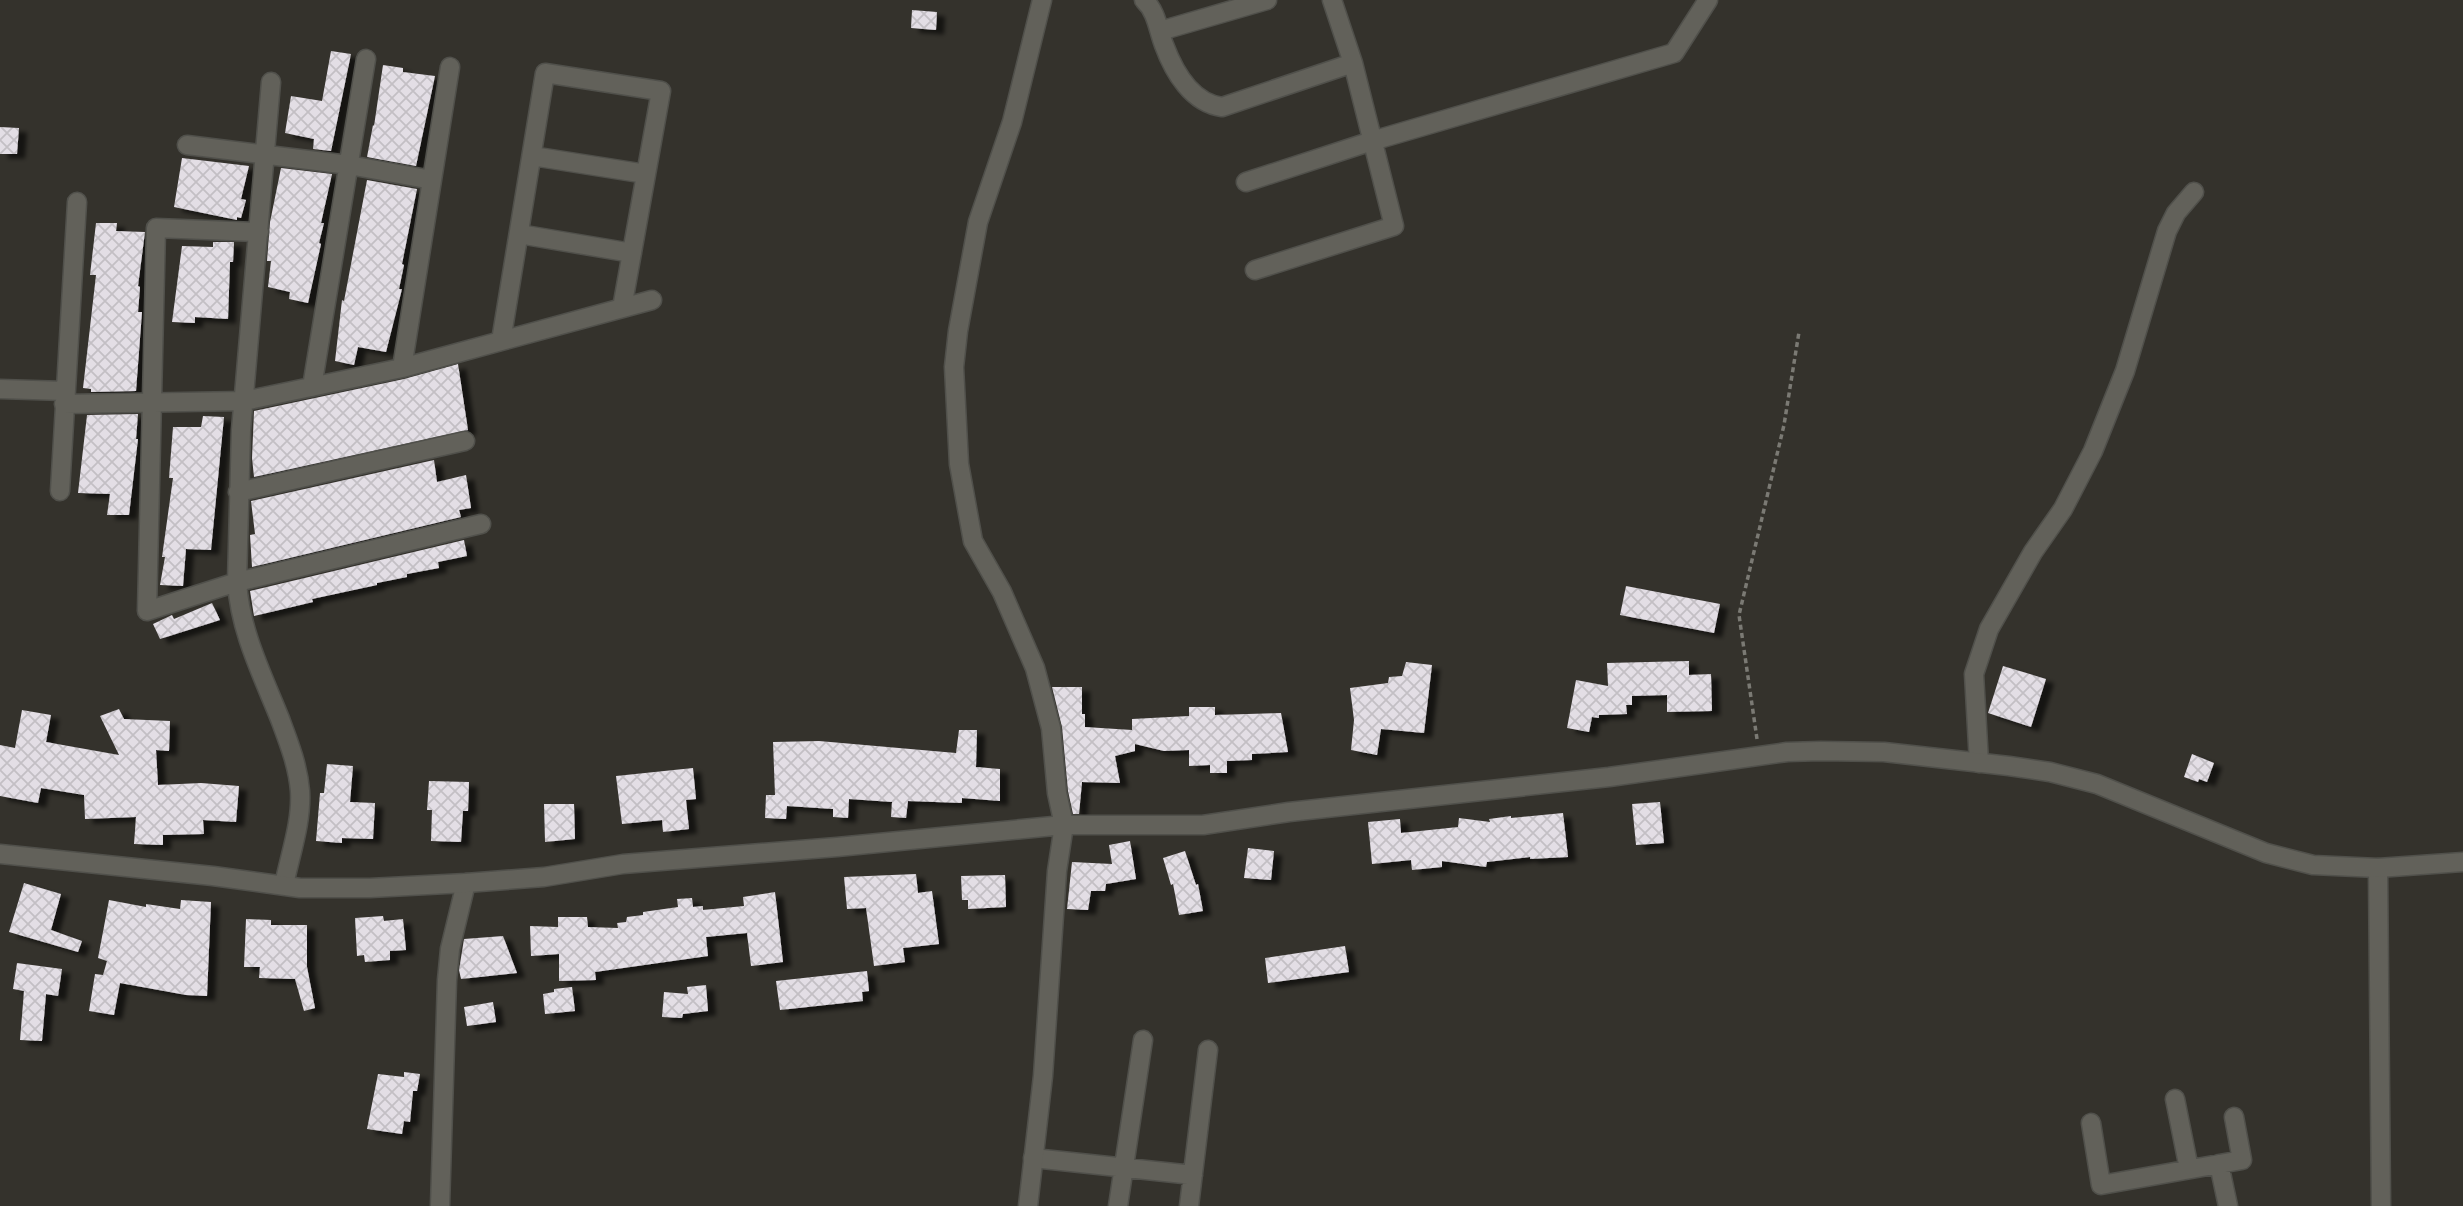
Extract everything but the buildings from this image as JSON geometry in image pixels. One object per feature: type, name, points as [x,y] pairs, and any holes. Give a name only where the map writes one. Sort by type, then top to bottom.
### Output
[{"type":"street","points":[[1028,1206],[1042,1076],[1057,871],[1064,825],[1057,793],[1051,728],[1035,668],[1002,592],[973,541],[959,464],[954,367],[978,222],[1012,122],[1042,0]]},
{"type":"street","points":[[1144,0],[1155,15],[1180,78],[1196,96],[1210,106],[1222,107],[1353,63]]},
{"type":"street","points":[[1160,31],[1267,0]]},
{"type":"street","points":[[1255,270],[1394,226],[1353,63],[1332,0]]},
{"type":"street","points":[[1245,182],[1373,141],[1674,53],[1708,0]]},
{"type":"street","points":[[312,387],[366,59]]},
{"type":"street","points":[[402,368],[450,67]]},
{"type":"street","points":[[501,341],[545,73],[661,91],[622,308]]},
{"type":"street","points":[[271,82],[244,401],[238,492],[237,582],[247,638],[293,754],[299,787],[300,809],[284,886]]},
{"type":"street","points":[[187,145],[349,165],[432,180]]},
{"type":"street","points":[[531,156],[646,174]]},
{"type":"street","points":[[1979,763],[1974,674],[1989,629],[2033,552],[2063,509],[2093,451],[2125,371],[2167,231],[2176,213],[2194,192]]},
{"type":"street","points":[[60,491],[77,202]]},
{"type":"street","points":[[259,232],[156,228],[147,611],[237,582],[481,524]]},
{"type":"street","points":[[519,234],[632,253]]},
{"type":"street","points":[[0,389],[64,397],[152,402],[244,401],[402,368],[652,300]]},
{"type":"street","points":[[238,492],[465,441]]},
{"type":"street","points":[[0,854],[213,876],[300,888],[466,884],[544,877],[623,864],[1064,825],[1203,825],[1289,812],[1609,777],[1759,755],[1821,751],[1884,752],[2050,772],[2097,784],[2229,839],[2292,860],[2326,866],[2378,868],[2463,862]]},
{"type":"street","points":[[2378,868],[2381,1206]]},
{"type":"street","points":[[440,1206],[447,980],[450,949],[466,884]]},
{"type":"street","points":[[1118,1206],[1143,1041]]},
{"type":"street","points":[[1189,1206],[1208,1050]]},
{"type":"street","points":[[2175,1099],[2189,1169]]},
{"type":"street","points":[[2091,1122],[2101,1185],[2242,1160],[2234,1117]]},
{"type":"street","points":[[1033,1158],[1193,1175]]},
{"type":"street","points":[[2219,1164],[2228,1206]]},
{"type":"path","points":[[1759,755],[1739,615],[1784,425],[1799,332]]}]
